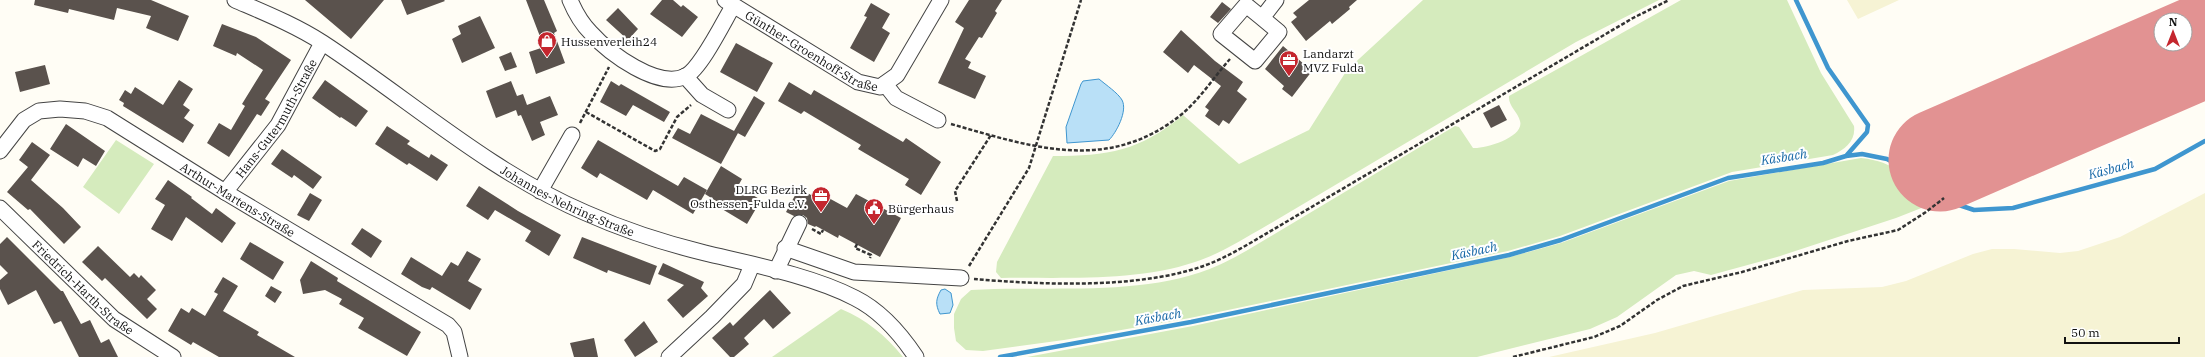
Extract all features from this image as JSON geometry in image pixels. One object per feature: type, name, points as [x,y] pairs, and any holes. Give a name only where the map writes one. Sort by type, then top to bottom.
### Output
[{"type":"street","name":"Johannes-Nehring-Straße","points":[[235,0],[283,21],[322,43],[474,150],[540,191],[586,213],[638,234],[776,271],[834,289],[856,298],[891,324],[916,357]]},
{"type":"street","points":[[570,0],[575,12],[591,33],[615,55],[651,76],[671,79],[685,76],[696,68],[729,3]]},
{"type":"street","points":[[886,84],[897,75],[941,0]]},
{"type":"street","points":[[1262,18],[1276,0]]},
{"type":"street","name":"Günther-Groenhoff-Straße","points":[[729,3],[858,82],[873,87],[880,87],[886,84],[896,98],[938,120]]},
{"type":"street","points":[[1246,5],[1262,18],[1279,32],[1255,61],[1221,34],[1246,5]]},
{"type":"street","name":"Hans-Gutermuth-Straße","points":[[225,192],[278,125],[322,43]]},
{"type":"street","points":[[685,76],[702,95],[728,110]]},
{"type":"street","name":"Arthur-Martens-Straße","points":[[0,151],[24,120],[39,111],[60,109],[85,111],[107,118],[225,192],[448,325],[454,332],[460,357]]},
{"type":"street","points":[[540,191],[572,135]]},
{"type":"street","name":"Friedrich-Harth-Straße","points":[[0,208],[114,319],[173,357]]},
{"type":"street","points":[[776,271],[785,248],[799,223]]},
{"type":"street","points":[[785,248],[854,272],[961,278]]},
{"type":"street","points":[[669,357],[712,317],[744,284],[752,265]]},
{"type":"path","points":[[1081,0],[1030,168],[961,278],[1009,281],[1099,282],[1176,273],[1216,261],[1269,232],[1620,25],[1669,0]]},
{"type":"path","points":[[938,120],[1037,148],[1057,151],[1100,149],[1120,145],[1156,131],[1183,113],[1240,49]]},
{"type":"path","points":[[572,135],[586,112],[611,62]]},
{"type":"path","points":[[586,112],[655,151],[660,149],[677,117],[702,95]]},
{"type":"path","points":[[957,201],[955,192],[991,135]]},
{"type":"path","points":[[1513,357],[1594,337],[1613,329],[1684,286],[1742,272],[1848,241],[1898,230],[1926,212],[1944,198]]},
{"type":"shaded area","points":[[1847,0],[1899,0],[1858,19]]},
{"type":"shaded area","points":[[2205,193],[2205,357],[1549,357],[1655,333],[1803,290],[1882,287],[1906,281],[1973,254],[1992,249],[2014,249],[2060,253],[2078,251],[2120,237]]},
{"type":"green space","points":[[1423,0],[1659,0],[1576,42],[1266,226],[1231,246],[1204,259],[1149,273],[1124,276],[1001,278],[996,272],[997,262],[1053,156],[1090,155],[1122,149],[1152,137],[1183,115],[1239,164],[1309,130],[1347,70]]},
{"type":"green space","points":[[1681,0],[1787,0],[1821,73],[1854,126],[1853,136],[1849,144],[1833,155],[1732,172],[1560,236],[1508,251],[1190,318],[1064,340],[983,351],[966,350],[956,341],[954,314],[961,299],[971,290],[1065,289],[1129,286],[1161,282],[1191,275],[1219,265],[1246,251],[1455,126],[1459,127],[1473,148],[1479,148],[1503,141],[1510,137],[1520,127],[1519,118],[1510,103],[1509,96]]},
{"type":"green space","points":[[116,140],[154,164],[119,214],[83,187]]},
{"type":"green space","points":[[1861,158],[1883,163],[1899,171],[1930,199],[1924,207],[1896,218],[1777,257],[1711,275],[1694,271],[1676,275],[1617,317],[1590,329],[1477,357],[1027,357],[1193,326],[1510,257],[1561,243],[1729,181]]},
{"type":"green space","points":[[841,309],[859,318],[875,329],[903,357],[772,357]]},
{"type":"water","points":[[1099,79],[1122,100],[1123,110],[1118,127],[1109,140],[1067,143],[1066,127],[1081,84],[1083,81]]},
{"type":"water","points":[[945,289],[951,293],[953,305],[950,313],[940,314],[937,307],[937,299],[941,290]]},
{"type":"building","points":[[35,0],[151,0],[189,16],[178,41],[146,28],[151,16],[117,8],[114,20],[69,9],[68,13],[34,5]]},
{"type":"building","points":[[305,0],[384,0],[351,39]]},
{"type":"building","points":[[401,0],[444,0],[445,1],[407,15]]},
{"type":"building","points":[[526,0],[544,0],[557,31],[554,33],[565,63],[536,74],[529,52],[544,47]]},
{"type":"building","points":[[662,0],[673,0],[681,7],[683,5],[698,17],[682,37],[650,14]]},
{"type":"building","points":[[969,0],[1002,0],[995,11],[997,13],[982,38],[979,37],[965,59],[971,62],[968,68],[986,76],[975,99],[938,83],[964,28],[955,22]]},
{"type":"building","points":[[1309,0],[1357,0],[1349,7],[1350,9],[1332,24],[1330,21],[1306,41],[1291,22],[1297,17],[1293,13]]},
{"type":"building","points":[[1222,2],[1231,9],[1218,23],[1210,17]]},
{"type":"building","points":[[871,3],[890,14],[882,28],[890,33],[874,62],[850,48],[867,17],[864,16]]},
{"type":"building","points":[[618,8],[638,29],[628,40],[606,20]]},
{"type":"building","points":[[480,16],[495,48],[462,63],[452,39],[461,34],[458,26]]},
{"type":"building","points":[[222,24],[256,37],[291,60],[265,99],[270,102],[261,116],[257,114],[229,157],[207,143],[219,123],[231,130],[245,106],[242,104],[263,70],[237,53],[236,56],[213,46]]},
{"type":"building","points":[[1181,30],[1215,61],[1243,82],[1237,91],[1247,99],[1229,124],[1223,120],[1219,126],[1205,116],[1209,110],[1205,107],[1221,86],[1194,65],[1188,73],[1163,52]]},
{"type":"building","points":[[736,43],[773,63],[757,92],[720,72]]},
{"type":"building","points":[[1283,46],[1312,71],[1292,97],[1282,89],[1284,86],[1265,69]]},
{"type":"building","points":[[511,52],[517,67],[505,71],[499,57]]},
{"type":"building","points":[[45,65],[50,84],[20,92],[15,72]]},
{"type":"building","points":[[179,80],[193,89],[183,105],[190,110],[184,118],[194,125],[183,143],[123,106],[124,103],[119,100],[125,90],[131,94],[135,87],[163,105]]},
{"type":"building","points":[[325,80],[368,111],[356,127],[341,117],[340,118],[312,98]]},
{"type":"building","points":[[511,81],[517,96],[523,94],[527,105],[550,96],[558,115],[540,122],[545,135],[532,141],[521,115],[518,116],[516,110],[496,118],[486,91]]},
{"type":"building","points":[[611,81],[619,86],[621,84],[670,112],[664,122],[633,105],[626,116],[600,102]]},
{"type":"building","points":[[789,82],[811,95],[814,90],[903,142],[906,138],[941,162],[921,195],[905,185],[909,179],[858,149],[861,145],[804,111],[801,114],[778,101]]},
{"type":"building","points":[[754,96],[765,103],[745,137],[734,131]]},
{"type":"building","points":[[1499,105],[1507,120],[1491,128],[1483,113]]},
{"type":"building","points":[[701,114],[738,133],[721,164],[672,138],[678,128],[690,134]]},
{"type":"building","points":[[66,124],[105,151],[96,166],[83,158],[78,167],[50,149]]},
{"type":"building","points":[[387,126],[410,141],[407,144],[429,158],[431,154],[448,165],[437,181],[409,163],[407,165],[375,144]]},
{"type":"building","points":[[598,140],[678,186],[684,177],[707,190],[693,214],[653,190],[647,200],[600,173],[597,178],[581,168]]},
{"type":"building","points":[[32,142],[50,155],[31,180],[63,208],[81,227],[64,244],[30,209],[28,210],[7,192],[28,167],[19,160]]},
{"type":"building","points":[[282,149],[322,177],[313,189],[294,175],[292,178],[271,164]]},
{"type":"building","points":[[721,166],[742,179],[738,186],[761,200],[747,224],[722,209],[724,206],[705,194]]},
{"type":"building","points":[[168,180],[192,197],[191,198],[212,214],[216,208],[236,223],[222,243],[186,217],[172,241],[151,229],[165,205],[155,199]]},
{"type":"building","points":[[479,186],[518,211],[561,235],[549,256],[525,241],[531,231],[495,210],[488,220],[466,206]]},
{"type":"building","points":[[799,188],[811,195],[814,190],[847,208],[856,194],[901,218],[880,257],[839,235],[838,238],[816,226],[815,227],[808,224],[807,218],[803,215],[794,216],[786,212]]},
{"type":"building","points":[[310,193],[322,200],[309,221],[297,215]]},
{"type":"building","points":[[362,228],[382,241],[371,258],[351,244]]},
{"type":"building","points":[[7,237],[61,291],[63,291],[81,324],[90,320],[101,343],[109,339],[118,357],[79,357],[61,321],[54,324],[36,290],[8,305],[0,289],[0,280],[8,273],[0,265],[0,244]]},
{"type":"building","points":[[582,237],[657,266],[650,285],[608,270],[607,273],[573,258]]},
{"type":"building","points":[[250,242],[284,262],[273,280],[240,259]]},
{"type":"building","points":[[98,246],[130,277],[134,273],[139,278],[141,275],[156,290],[147,299],[157,309],[147,319],[105,278],[102,281],[82,262]]},
{"type":"building","points":[[467,251],[481,259],[468,281],[482,289],[470,310],[432,287],[430,290],[422,287],[401,274],[411,257],[442,276],[451,262],[458,266]]},
{"type":"building","points":[[311,261],[338,278],[337,281],[421,332],[407,356],[358,328],[364,318],[339,304],[342,299],[325,290],[303,294],[300,280]]},
{"type":"building","points":[[663,263],[704,282],[701,288],[708,296],[683,318],[667,300],[684,285],[658,274]]},
{"type":"building","points":[[223,277],[238,286],[223,311],[259,332],[257,335],[295,357],[219,357],[193,342],[191,345],[168,331],[181,308],[189,313],[192,308],[205,316],[218,294],[214,292]]},
{"type":"building","points":[[271,286],[282,292],[275,303],[265,296]]},
{"type":"building","points":[[770,290],[791,313],[773,329],[764,319],[744,338],[749,344],[734,357],[730,357],[712,338],[730,322],[733,326]]},
{"type":"building","points":[[644,321],[658,342],[635,357],[624,340]]},
{"type":"building","points":[[594,338],[598,357],[574,357],[570,343]]},
{"type":"waterway","points":[[1796,0],[1828,68],[1868,125],[1867,132],[1846,156]]},
{"type":"waterway","name":"Käsbach","points":[[1947,201],[1974,210],[2013,208],[2155,169],[2205,141]]},
{"type":"waterway","name":"Käsbach","points":[[1000,357],[1191,322],[1509,255],[1561,240],[1728,178],[1823,163],[1846,156],[1862,154],[1887,159],[1898,165],[1933,196]]},
{"type":"runway","points":[[1940,160],[2205,45]]},
{"type":"place","name":"Hussenverleih24","points":[[547,58]]},
{"type":"place","name":"Landarzt MVZ Fulda","points":[[1289,77]]},
{"type":"place","name":"DLRG Bezirk Osthessen-Fulda e.V.","points":[[821,213]]},
{"type":"place","name":"Bürgerhaus","points":[[874,225]]}]
